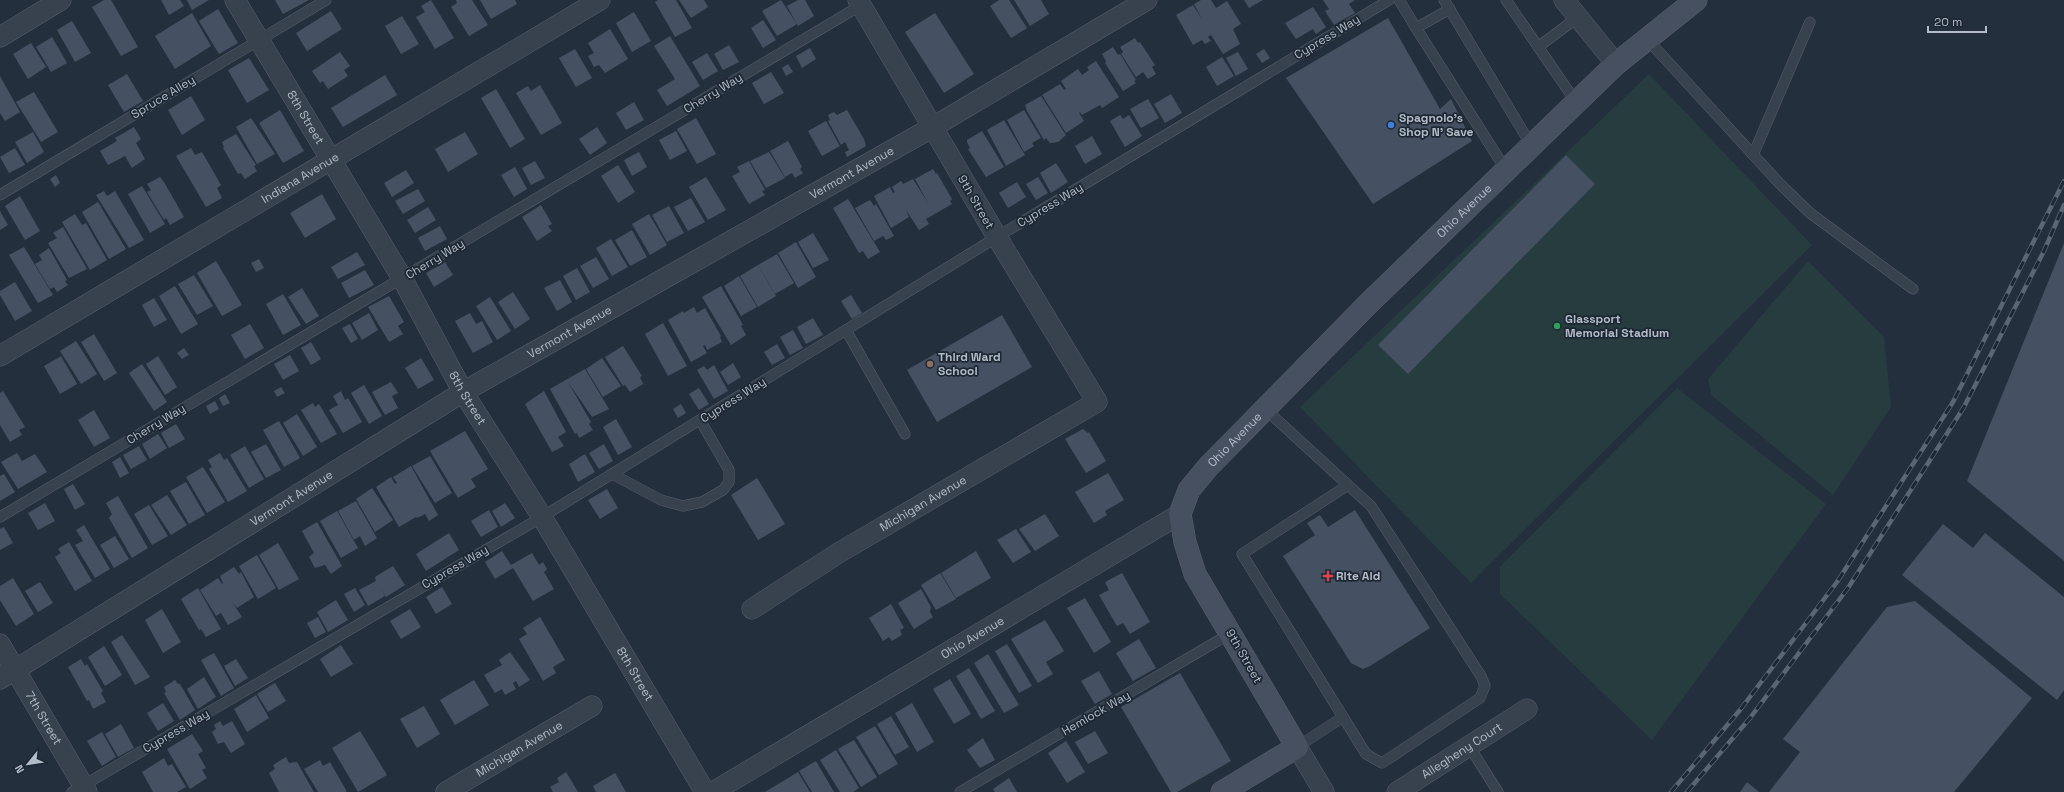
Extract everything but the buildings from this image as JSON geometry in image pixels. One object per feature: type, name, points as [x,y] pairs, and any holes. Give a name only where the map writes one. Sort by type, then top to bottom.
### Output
[{"type":"main road","name":"Ohio Avenue","points":[[1180,514],[1189,490],[1265,409],[1368,304],[1616,64],[1696,0]]},
{"type":"main road","name":"9th Street","points":[[1180,514],[1185,542],[1195,574],[1232,633],[1297,747]]},
{"type":"main road","points":[[1222,792],[1297,747]]},
{"type":"street","points":[[0,37],[61,0]]},
{"type":"street","name":"8th Street","points":[[234,0],[332,159],[402,278],[463,392],[542,517],[705,792]]},
{"type":"street","name":"Indiana Avenue","points":[[0,356],[600,0]]},
{"type":"street","name":"Vermont Avenue","points":[[8,674],[463,392],[932,127],[1147,0]]},
{"type":"street","points":[[1564,0],[1616,64]]},
{"type":"street","name":"9th Street","points":[[863,2],[932,127],[1097,402]]},
{"type":"street","name":"Michigan Avenue","points":[[752,609],[840,552],[1097,402]]},
{"type":"street","name":"Ohio Avenue","points":[[713,792],[1180,514]]},
{"type":"street","name":"7th Street","points":[[0,644],[8,674],[81,790]]},
{"type":"street","name":"Michigan Avenue","points":[[446,792],[592,706]]},
{"type":"street","name":"Allegheny Court","points":[[1397,792],[1526,709]]},
{"type":"street","name":"9th Street","points":[[1297,747],[1324,792]]},
{"type":"lane","name":"Spruce Alley","points":[[0,195],[326,0]]},
{"type":"lane","name":"Cypress Way","points":[[81,790],[542,517],[997,237],[1389,0]]},
{"type":"lane","points":[[1399,0],[1506,170]]},
{"type":"lane","points":[[1506,0],[1576,102]]},
{"type":"lane","name":"Cherry Way","points":[[0,517],[863,2]]},
{"type":"lane","points":[[1416,28],[1447,4],[1531,146]]},
{"type":"lane","points":[[1538,47],[1578,17]]},
{"type":"lane","points":[[1753,155],[1810,22]]},
{"type":"lane","points":[[1647,39],[1753,155],[1810,213],[1913,289]]},
{"type":"lane","points":[[846,330],[905,434]]},
{"type":"lane","points":[[1265,409],[1371,506],[1481,676],[1485,686],[1480,698],[1382,763],[1366,754],[1242,554],[1348,485]]},
{"type":"lane","points":[[612,474],[661,500],[683,506],[702,502],[724,490],[729,482],[729,470],[700,420]]},
{"type":"lane","name":"Hemlock Way","points":[[960,792],[1232,633]]},
{"type":"lane","points":[[1297,747],[1343,717]]},
{"type":"lane","points":[[1469,746],[1498,792]]},
{"type":"green space","name":"Glassport Memorial Stadium","points":[[1649,74],[1812,245],[1471,583],[1300,407]]},
{"type":"green space","points":[[1808,261],[1884,337],[1891,407],[1833,495],[1711,395],[1708,379]]},
{"type":"green space","points":[[1677,388],[1826,504],[1652,740],[1500,594],[1500,567]]},
{"type":"railway","points":[[1671,792],[1740,710],[1837,582],[1953,402],[2064,181]]},
{"type":"railway","points":[[1687,792],[1750,718],[1848,588],[1964,407],[2044,251],[2064,205]]},
{"type":"place","name":"Spagnolo's Shop N' Save","points":[[1391,125]]},
{"type":"place","name":"Glassport Memorial Stadium","points":[[1557,326]]},
{"type":"place","name":"Third Ward School","points":[[930,364]]},
{"type":"place","name":"Rite Aid","points":[[1328,576]]}]
